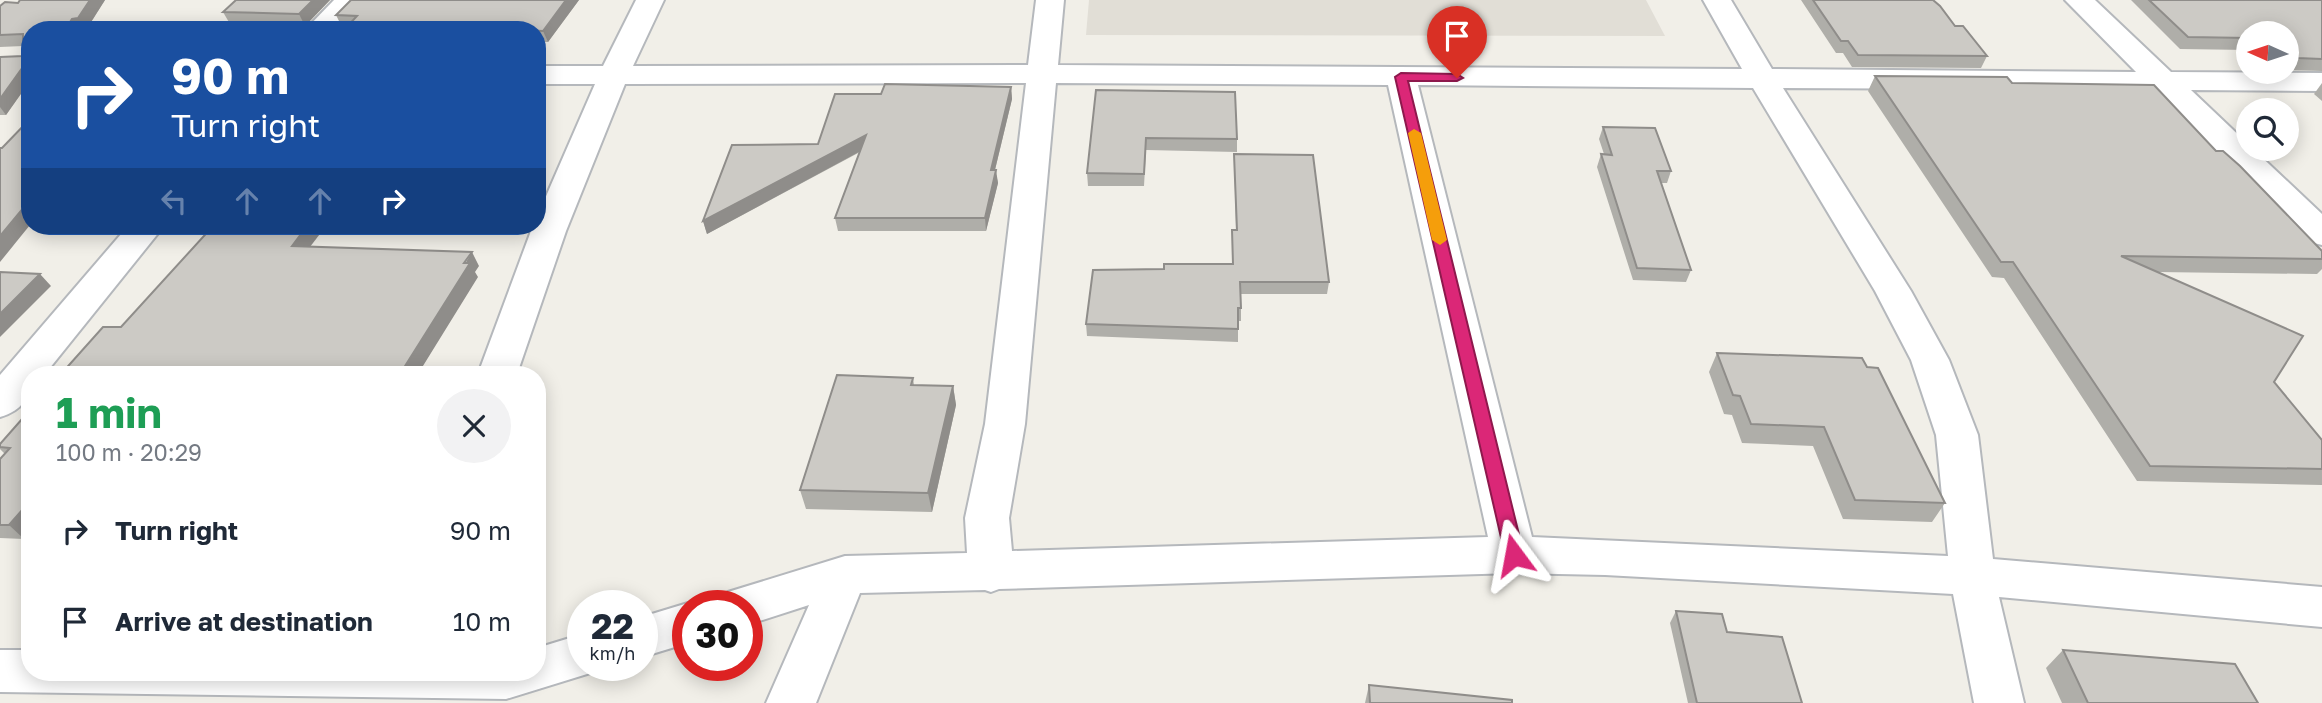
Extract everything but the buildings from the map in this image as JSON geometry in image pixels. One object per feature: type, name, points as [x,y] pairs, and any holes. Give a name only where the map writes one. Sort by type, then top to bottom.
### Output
[{"type":"street","points":[[328,21],[350,0]]},
{"type":"street","points":[[500,366],[522,301],[611,76],[650,0]]},
{"type":"street","points":[[990,573],[987,518],[1005,424],[1050,0]]},
{"type":"street","points":[[1717,0],[1791,129],[1893,290],[1930,360],[1957,435],[1972,576],[1999,703]]},
{"type":"street","points":[[2079,0],[2322,234]]},
{"type":"street","points":[[546,75],[1042,74],[2322,82]]},
{"type":"street","points":[[1401,77],[1514,555]]},
{"type":"street","points":[[30,366],[139,235]]},
{"type":"street","points":[[0,402],[21,377]]},
{"type":"street","points":[[763,600],[845,575],[990,573],[1514,555],[1605,557],[1972,576],[2322,607]]},
{"type":"street","points":[[790,703],[845,575]]},
{"type":"street","points":[[546,670],[567,661]]},
{"type":"street","points":[[0,671],[21,671]]},
{"type":"shaded area","points":[[1089,0],[1646,0],[1665,36],[1086,35]]},
{"type":"slow traffic","points":[[1414,133],[1440,240]]},
{"type":"route","points":[[1457,78],[1401,77],[1514,555]]}]
